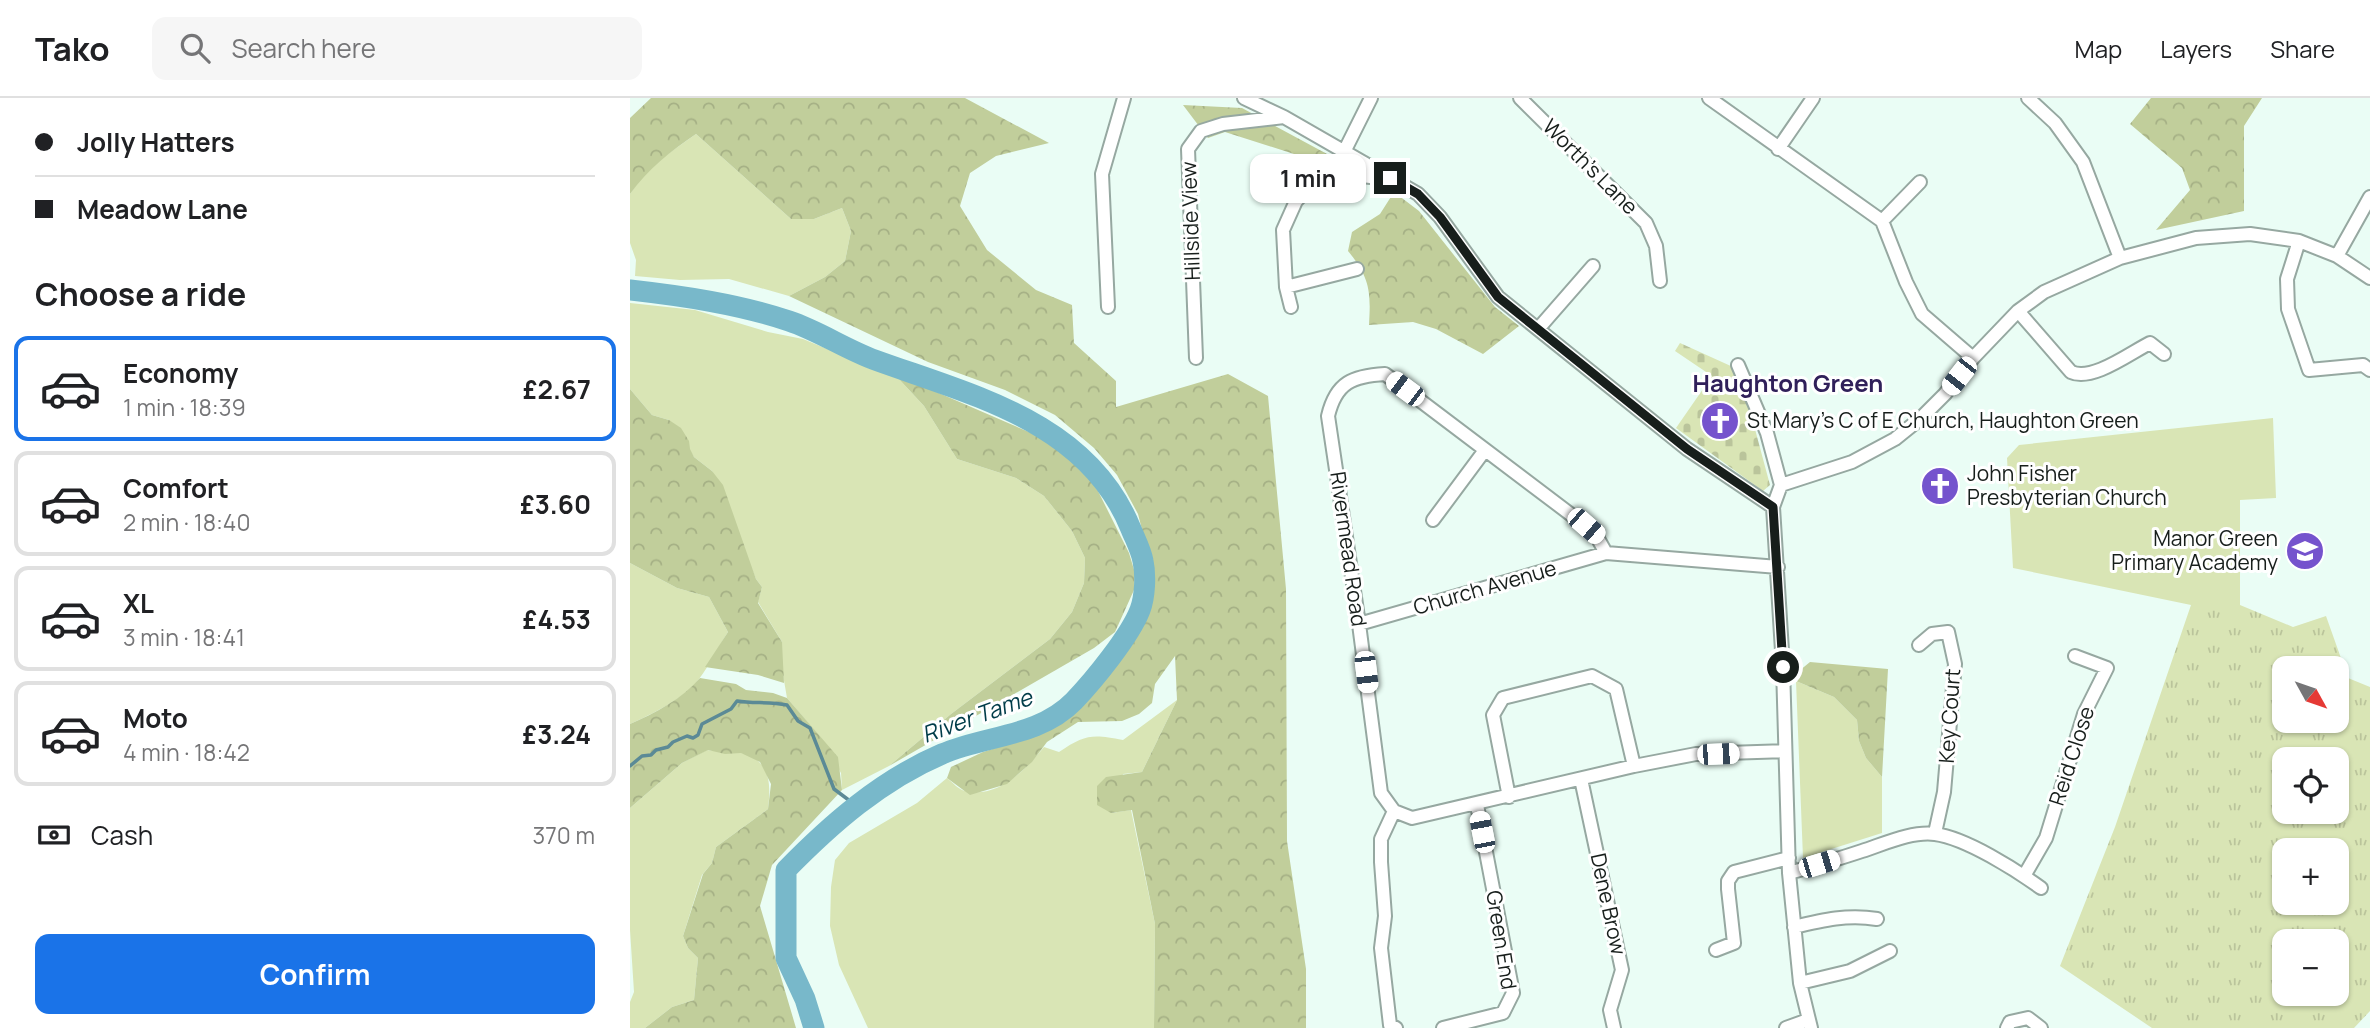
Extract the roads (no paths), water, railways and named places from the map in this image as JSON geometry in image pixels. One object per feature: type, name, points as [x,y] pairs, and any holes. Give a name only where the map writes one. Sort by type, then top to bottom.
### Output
[{"type":"street","points":[[1108,307],[1102,174],[1124,98]]},
{"type":"street","points":[[1244,98],[1284,117],[1418,194],[1440,217],[1498,297],[1687,449],[1773,507]]},
{"type":"street","points":[[1344,152],[1371,98]]},
{"type":"street","name":"Worth's Lane","points":[[1520,98],[1646,223],[1656,246],[1660,281]]},
{"type":"street","points":[[1709,98],[1882,221],[1922,314],[1973,358]]},
{"type":"street","points":[[1778,149],[1813,98]]},
{"type":"street","points":[[2028,98],[2055,123],[2083,162],[2120,258]]},
{"type":"street","name":"Hillside View","points":[[1196,358],[1188,149],[1201,131],[1223,124],[1284,117]]},
{"type":"street","points":[[1291,307],[1286,287],[1283,230],[1296,201],[1317,180],[1339,173],[1390,178]]},
{"type":"street","points":[[1882,221],[1920,182]]},
{"type":"street","points":[[2337,256],[2370,197]]},
{"type":"street","points":[[1781,485],[1852,462],[1895,439],[1929,411],[1973,358],[2018,311],[2044,292],[2120,258],[2196,238],[2250,234],[2299,241],[2337,256],[2370,278]]},
{"type":"street","points":[[2299,241],[2287,279],[2288,309],[2309,370],[2362,365],[2370,370]]},
{"type":"street","points":[[1538,329],[1593,266]]},
{"type":"street","points":[[1286,287],[1357,269]]},
{"type":"street","points":[[2018,311],[2071,372],[2078,375],[2091,374],[2150,343],[2164,354]]},
{"type":"street","points":[[1738,365],[1767,433],[1781,485],[1773,507],[1778,567],[1788,858],[1800,982],[1810,1024],[1786,1028]]},
{"type":"street","name":"Rivermead Road","points":[[1394,811],[1381,793],[1328,416],[1340,389],[1355,378],[1385,374],[1586,526],[1597,537],[1606,553]]},
{"type":"street","points":[[1433,520],[1485,450]]},
{"type":"street","name":"Church Avenue","points":[[1359,624],[1606,553],[1778,567]]},
{"type":"street","name":"Key Court","points":[[1919,645],[1932,634],[1948,632],[1954,656],[1944,792],[1935,833]]},
{"type":"street","name":"Reid Close","points":[[2024,876],[2046,838],[2084,715],[2107,668],[2074,656]]},
{"type":"street","points":[[1508,797],[1493,715],[1503,698],[1592,676],[1616,688],[1634,766]]},
{"type":"street","points":[[1396,1028],[1390,1025],[1381,948],[1385,916],[1381,839],[1394,811],[1412,818],[1696,754],[1784,751]]},
{"type":"street","name":"Dene Brow","points":[[1581,779],[1622,970],[1610,1010],[1614,1028]]},
{"type":"street","name":"Green End","points":[[1443,1028],[1503,1013],[1513,993],[1477,805]]},
{"type":"street","points":[[1789,873],[1879,844],[1935,833],[1965,844],[2041,888]]},
{"type":"street","points":[[1716,950],[1734,943],[1728,881],[1734,872],[1788,858]]},
{"type":"street","points":[[1794,927],[1858,915],[1877,919]]},
{"type":"street","points":[[1800,982],[1850,971],[1890,951]]},
{"type":"street","points":[[2007,1028],[2010,1023],[2028,1018],[2042,1028]]},
{"type":"waterway","name":"River Tame","points":[[630,290],[710,301],[789,321],[864,356],[988,401],[1024,418],[1057,438],[1087,463],[1112,492],[1142,557],[1144,592],[1135,621],[1111,657],[1074,701],[1045,722],[942,754],[898,777],[858,804],[786,870],[786,958],[805,999],[814,1028]]},
{"type":"waterway","points":[[630,766],[642,756],[651,755],[687,736],[693,738],[698,735],[702,724],[731,709],[737,701],[787,705],[798,721],[810,728],[834,789],[858,807]]},
{"type":"place","name":"St Mary's C of E Church, Haughton Green","points":[[1720,421]]},
{"type":"place","name":"John Fisher Presbyterian Church","points":[[1940,486]]},
{"type":"place","name":"Manor Green Primary Academy","points":[[2305,551]]},
{"type":"district","name":"Haughton Green","points":[[1788,384]]}]
